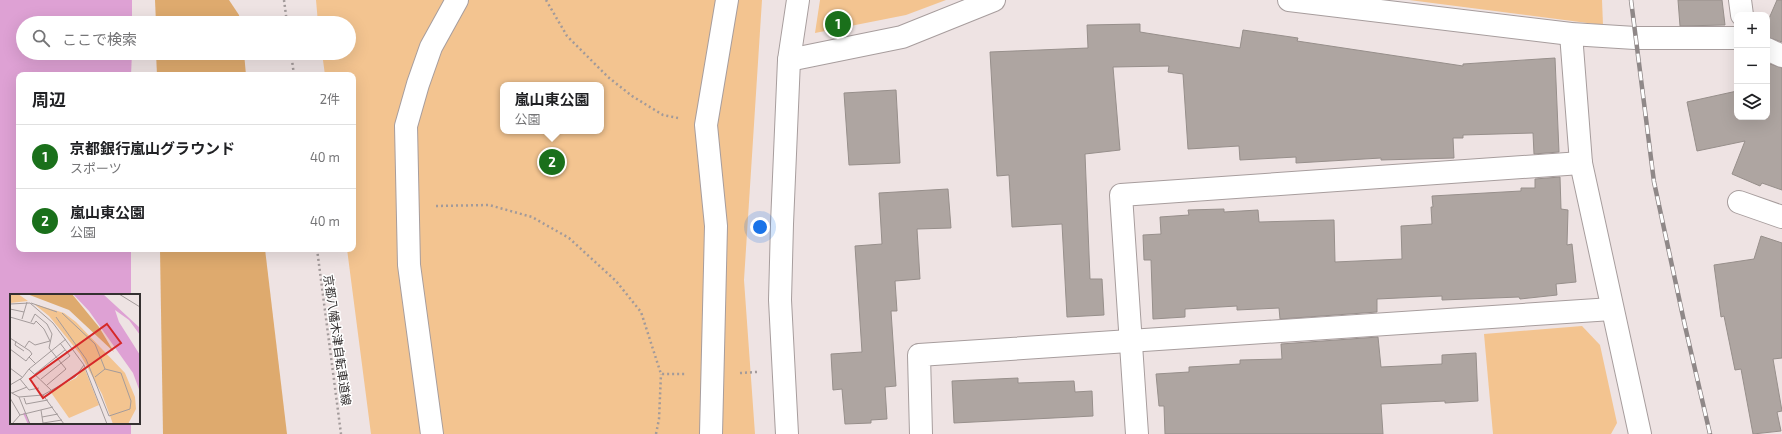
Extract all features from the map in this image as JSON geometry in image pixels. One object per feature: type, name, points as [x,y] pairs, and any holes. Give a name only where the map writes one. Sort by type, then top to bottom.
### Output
[{"type":"street","points":[[432,434],[409,265],[406,126],[418,84],[431,47],[457,0]]},
{"type":"street","points":[[711,434],[714,375],[716,226],[706,125],[727,0]]},
{"type":"street","points":[[787,434],[780,300],[789,60],[798,0]]},
{"type":"street","points":[[789,60],[902,37],[994,0]]},
{"type":"street","points":[[1289,0],[1571,34],[1635,38],[1734,38]]},
{"type":"street","points":[[1740,0],[1742,12]]},
{"type":"street","points":[[1571,34],[1581,163],[1640,434]]},
{"type":"street","points":[[1770,50],[1782,56]]},
{"type":"street","points":[[1137,434],[1121,195],[1581,163]]},
{"type":"street","points":[[1739,202],[1782,217]]},
{"type":"street","points":[[921,434],[918,356],[1612,309]]},
{"type":"path","points":[[284,0],[286,16]]},
{"type":"path","points":[[546,0],[567,36],[608,77],[632,96],[663,115],[706,125]]},
{"type":"path","points":[[292,60],[294,72]]},
{"type":"path","points":[[407,206],[489,205],[532,217],[569,238],[616,281],[641,312],[661,374],[659,419],[656,434]]},
{"type":"path","name":"京都八幡木津自転車道線","points":[[317,252],[341,434]]},
{"type":"path","points":[[661,374],[714,375],[784,370]]},
{"type":"shaded area","points":[[0,0],[132,0],[132,16],[16,16],[16,60],[132,60],[131,72],[16,72],[16,252],[131,252],[131,294],[10,294],[10,424],[131,424],[131,434],[0,434]]},
{"type":"shaded area","points":[[155,0],[229,0],[239,16],[156,16]]},
{"type":"shaded area","points":[[316,0],[762,0],[744,280],[755,434],[371,434],[347,252],[356,252],[356,72],[325,72],[323,60],[356,60],[356,16],[317,16]]},
{"type":"shaded area","points":[[820,0],[946,0],[906,15],[815,33]]},
{"type":"shaded area","points":[[1409,0],[1602,0],[1603,25]]},
{"type":"shaded area","points":[[156,60],[245,60],[246,72],[157,72]]},
{"type":"shaded area","points":[[160,252],[265,252],[287,434],[163,434]]},
{"type":"shaded area","points":[[1582,326],[1600,345],[1617,423],[1611,434],[1493,434],[1484,334]]},
{"type":"building","points":[[1678,0],[1722,0],[1725,25],[1680,26]]},
{"type":"building","points":[[1777,0],[1782,0],[1782,42],[1770,38],[1770,16]]},
{"type":"building","points":[[1140,24],[1140,32],[1240,48],[1243,30],[1298,38],[1297,41],[1463,66],[1463,64],[1555,58],[1559,152],[1534,154],[1533,133],[1463,135],[1463,138],[1453,138],[1454,158],[1381,160],[1381,158],[1296,163],[1296,157],[1240,160],[1239,146],[1188,149],[1183,74],[1168,72],[1169,66],[1113,67],[1120,150],[1085,154],[1090,279],[1102,279],[1104,315],[1067,317],[1062,224],[1012,227],[1009,175],[997,176],[990,52],[1088,48],[1087,25]]},
{"type":"building","points":[[1770,64],[1782,68],[1782,190],[1762,183],[1760,186],[1732,174],[1745,141],[1697,151],[1687,102],[1734,92],[1734,120],[1770,120]]},
{"type":"building","points":[[896,90],[900,163],[849,165],[844,93]]},
{"type":"building","points":[[1560,177],[1561,209],[1568,210],[1567,245],[1572,244],[1576,282],[1556,284],[1557,295],[1520,299],[1519,297],[1442,300],[1442,296],[1377,299],[1377,312],[1280,319],[1279,308],[1237,310],[1237,306],[1185,309],[1185,317],[1153,319],[1151,260],[1144,260],[1143,235],[1161,234],[1160,217],[1189,215],[1188,210],[1224,209],[1224,212],[1258,210],[1259,222],[1334,220],[1335,262],[1402,259],[1401,226],[1432,224],[1432,196],[1521,191],[1521,188],[1535,188],[1535,179]]},
{"type":"building","points":[[948,189],[951,228],[917,229],[920,279],[895,281],[897,311],[891,311],[896,386],[885,387],[887,419],[871,420],[871,423],[845,424],[842,389],[833,390],[831,354],[862,352],[855,246],[882,244],[879,193]]},
{"type":"building","points":[[1761,236],[1782,243],[1782,358],[1773,359],[1782,411],[1777,412],[1781,431],[1753,434],[1741,369],[1735,370],[1724,316],[1721,317],[1714,265],[1754,259]]},
{"type":"building","points":[[1378,337],[1381,367],[1442,364],[1442,355],[1476,353],[1478,401],[1381,404],[1383,434],[1165,434],[1164,406],[1159,406],[1156,374],[1189,372],[1189,367],[1240,364],[1240,360],[1282,359],[1281,344]]},
{"type":"building","points":[[1018,378],[1018,383],[1074,381],[1075,392],[1092,391],[1093,416],[954,423],[952,381]]},
{"type":"railway","points":[[1631,0],[1654,182],[1710,434]]},
{"type":"place","name":"京都銀行嵐山グラウンド","points":[[838,24]]},
{"type":"place","name":"嵐山東公園","points":[[552,162]]}]
